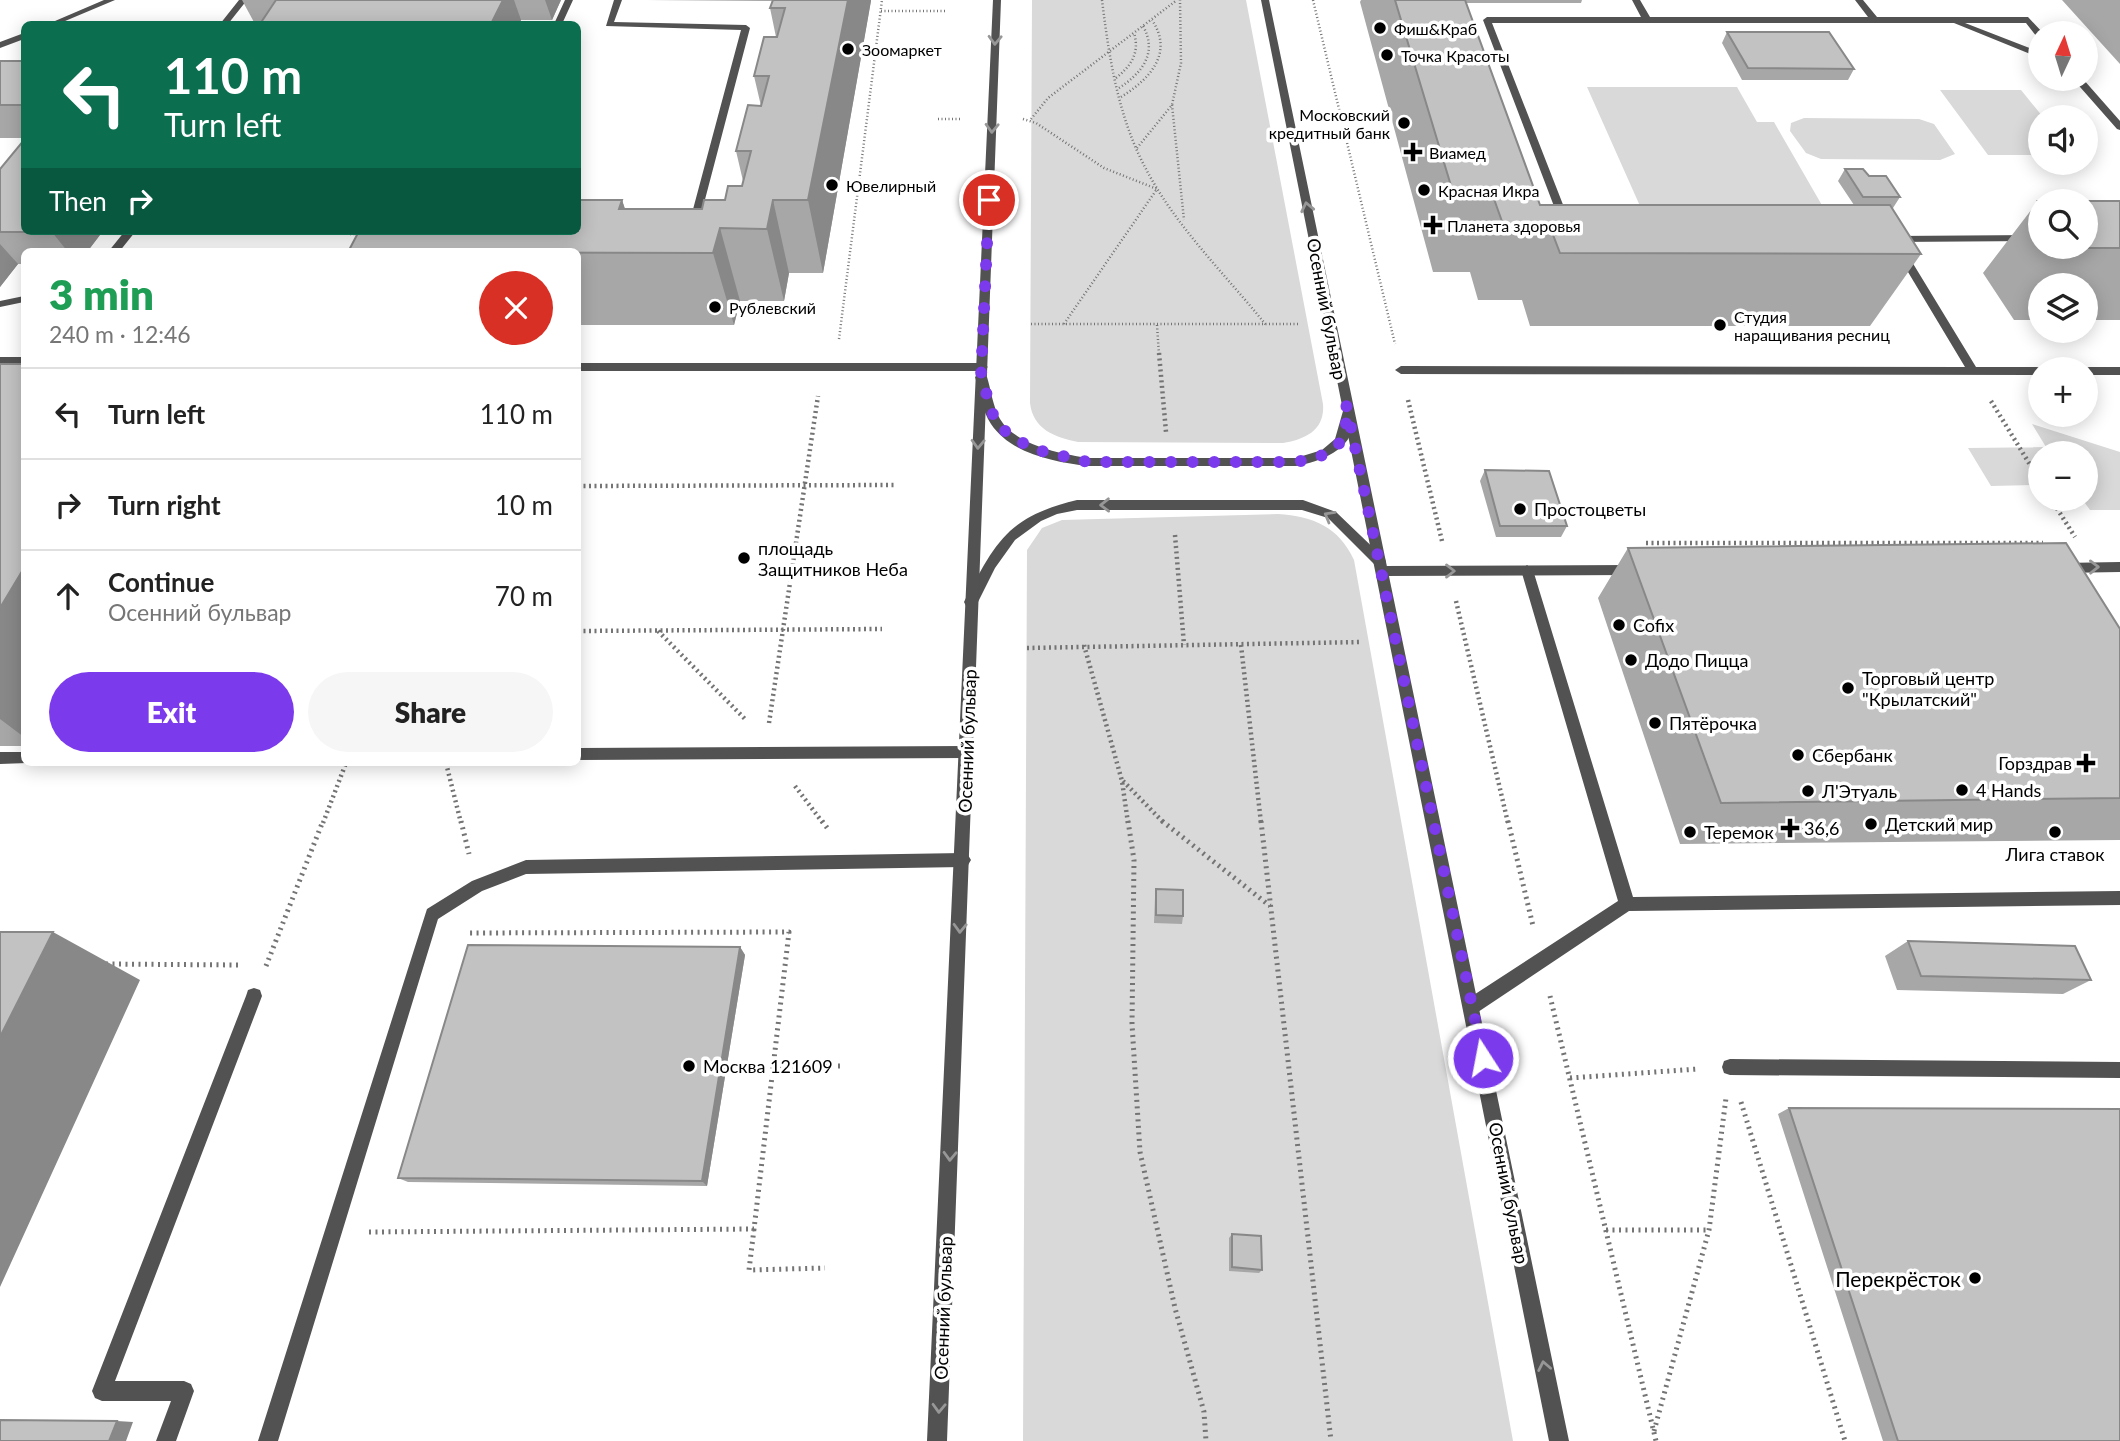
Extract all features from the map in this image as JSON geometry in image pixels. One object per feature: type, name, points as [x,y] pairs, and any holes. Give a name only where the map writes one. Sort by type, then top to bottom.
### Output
[{"type":"street","points":[[58,21],[111,0]]},
{"type":"street","points":[[226,21],[243,0]]},
{"type":"street","points":[[559,21],[569,0]]},
{"type":"street","points":[[618,0],[609,24],[746,28],[693,229],[680,229]]},
{"type":"street","name":"Осенний бульвар","points":[[937,1441],[997,0]]},
{"type":"street","name":"Осенний бульвар","points":[[1265,0],[1559,1441]]},
{"type":"street","points":[[1636,0],[1647,20]]},
{"type":"street","points":[[1859,0],[1875,20]]},
{"type":"street","points":[[1570,237],[1487,20],[2029,21]]},
{"type":"street","points":[[1950,20],[2028,50]]},
{"type":"street","points":[[0,45],[21,37]]},
{"type":"street","points":[[2088,91],[2120,127]]},
{"type":"street","points":[[1879,239],[2028,238]]},
{"type":"street","points":[[1892,239],[1973,371]]},
{"type":"street","points":[[0,304],[21,300]]},
{"type":"street","points":[[0,361],[21,361]]},
{"type":"street","points":[[581,367],[982,371],[995,421],[1008,434],[1033,449],[1088,462],[1296,462],[1312,459],[1335,448],[1343,439],[1348,429],[1346,404]]},
{"type":"street","points":[[1401,370],[2028,371]]},
{"type":"street","points":[[2098,371],[2120,371]]},
{"type":"street","points":[[971,602],[995,557],[1026,520],[1046,510],[1077,505],[1303,505],[1332,515],[1381,566],[1449,571],[1650,570]]},
{"type":"street","points":[[2050,573],[2120,567]]},
{"type":"street","points":[[1527,570],[1627,904]]},
{"type":"street","points":[[581,754],[769,747],[966,752]]},
{"type":"street","points":[[0,758],[21,758]]},
{"type":"street","points":[[268,1441],[432,914],[477,886],[526,867],[963,860]]},
{"type":"street","points":[[1472,1006],[1542,963],[1627,904],[2120,898]]},
{"type":"street","points":[[166,1441],[184,1391],[102,1391],[254,996]]},
{"type":"street","points":[[1730,1067],[2120,1070]]},
{"type":"path","points":[[838,350],[882,0]]},
{"type":"path","points":[[1102,0],[1108,53],[1136,148],[1157,189],[1266,325]]},
{"type":"path","points":[[1157,189],[1126,179],[1091,160],[1031,119],[1048,98],[1178,0]]},
{"type":"path","points":[[1178,0],[1181,63],[1172,105],[1184,221]]},
{"type":"path","points":[[1313,0],[1656,1441]]},
{"type":"path","points":[[881,11],[947,11]]},
{"type":"path","points":[[1121,97],[1147,79],[1162,55],[1160,32],[1152,20]]},
{"type":"path","points":[[1119,88],[1138,74],[1149,59],[1151,45],[1143,26]]},
{"type":"path","points":[[1116,78],[1135,59],[1138,46],[1134,33]]},
{"type":"path","points":[[1136,148],[1172,105]]},
{"type":"path","points":[[1064,324],[1157,189]]},
{"type":"path","points":[[1031,324],[1308,324]]},
{"type":"path","points":[[769,747],[781,630],[820,384]]},
{"type":"path","points":[[2007,428],[2028,462]]},
{"type":"path","points":[[581,486],[897,485]]},
{"type":"path","points":[[2059,511],[2079,543],[2065,543]]},
{"type":"path","points":[[1636,543],[2051,543]]},
{"type":"path","points":[[581,631],[881,629]]},
{"type":"path","points":[[658,631],[769,747],[835,838],[860,863]]},
{"type":"path","points":[[1027,648],[1367,642]]},
{"type":"path","points":[[1084,645],[1122,781],[1134,860],[1132,1024],[1140,1152],[1175,1308],[1204,1412],[1206,1441]]},
{"type":"path","points":[[1241,645],[1331,1441]]},
{"type":"path","points":[[254,996],[345,766]]},
{"type":"path","points":[[447,766],[477,886]]},
{"type":"path","points":[[1122,781],[1156,816],[1270,906]]},
{"type":"path","points":[[427,933],[789,932],[748,1270],[825,1268]]},
{"type":"path","points":[[93,964],[267,965]]},
{"type":"path","points":[[773,1067],[844,1066]]},
{"type":"path","points":[[1570,1078],[1730,1067]]},
{"type":"path","points":[[1654,1432],[1709,1230],[1730,1067]]},
{"type":"path","points":[[1730,1067],[1845,1441]]},
{"type":"path","points":[[333,1232],[754,1229]]},
{"type":"path","points":[[1606,1230],[1709,1230]]},
{"type":"shaded area","points":[[1032,0],[1246,0],[1323,404],[1321,421],[1306,436],[1283,443],[1078,442],[1053,434],[1035,419],[1030,403]]},
{"type":"shaded area","points":[[1587,87],[1737,87],[1757,122],[1774,122],[1823,207],[1640,206]]},
{"type":"shaded area","points":[[1940,90],[2021,90],[2033,105],[2028,105],[2028,155],[1988,155]]},
{"type":"shaded area","points":[[1804,118],[1919,119],[1934,124],[1955,154],[1940,160],[1821,159],[1806,153],[1790,131],[1791,123]]},
{"type":"shaded area","points":[[2034,427],[2085,441],[2042,441]]},
{"type":"shaded area","points":[[2098,445],[2120,452],[2120,510],[2098,510]]},
{"type":"shaded area","points":[[2028,447],[2028,485],[1991,486],[1968,448]]},
{"type":"shaded area","points":[[1278,514],[1303,517],[1324,525],[1341,539],[1354,560],[1513,1441],[1023,1441],[1027,550],[1042,528],[1062,520]]},
{"type":"building","points":[[276,0],[503,0],[492,21],[262,21]]},
{"type":"building","points":[[773,0],[848,0],[808,200],[773,200],[767,229],[720,228],[713,253],[581,253],[581,248],[350,248],[357,235],[581,235],[581,200],[622,200],[619,209],[702,209],[704,200],[725,200],[728,186],[742,186],[751,151],[736,151],[748,105],[761,106],[769,76],[754,76],[764,37],[777,37],[785,8],[770,8]]},
{"type":"building","points":[[1395,0],[1465,0],[1540,205],[1890,205],[1921,254],[1560,253],[1550,227],[1504,227],[1494,199],[1455,199]]},
{"type":"building","points":[[1727,32],[1829,32],[1854,69],[1748,68]]},
{"type":"building","points":[[0,61],[21,61],[21,105],[0,105]]},
{"type":"building","points":[[21,144],[21,232],[0,232],[0,169]]},
{"type":"building","points":[[1845,169],[1863,169],[1869,176],[1886,176],[1900,197],[1863,197]]},
{"type":"building","points":[[2098,201],[2120,201],[2120,248],[2098,248]]},
{"type":"building","points":[[0,364],[21,364],[21,573],[0,608]]},
{"type":"building","name":"Простоцветы","points":[[1485,470],[1549,471],[1567,526],[1500,526]]},
{"type":"building","name":"Торговый центр \"Крылатский\"","points":[[2066,543],[2120,629],[2120,798],[1721,803],[1628,548]]},
{"type":"building","points":[[1156,889],[1183,890],[1183,916],[1156,915]]},
{"type":"building","points":[[0,932],[53,932],[0,1037]]},
{"type":"building","points":[[1908,941],[2075,946],[2091,980],[1921,976]]},
{"type":"building","points":[[468,945],[740,947],[702,1181],[398,1178]]},
{"type":"building","name":"Перекрёсток","points":[[1789,1108],[2120,1109],[2120,1441],[1898,1441]]},
{"type":"building","points":[[1232,1234],[1261,1236],[1262,1270],[1232,1267]]},
{"type":"building","points":[[0,1420],[117,1421],[109,1441],[0,1441]]},
{"type":"place","name":"Фиш&Краб","points":[[1380,28]]},
{"type":"place","name":"Зоомаркет","points":[[848,49]]},
{"type":"place","name":"Точка Красоты","points":[[1387,55]]},
{"type":"place","name":"Московский кредитный банк","points":[[1404,123]]},
{"type":"place","name":"Виамед","points":[[1413,152]]},
{"type":"place","name":"Ювелирный","points":[[832,185]]},
{"type":"place","name":"Красная Икра","points":[[1424,190]]},
{"type":"place","name":"Планета здоровья","points":[[1433,225]]},
{"type":"place","name":"Рублевский","points":[[715,307]]},
{"type":"place","name":"Студия наращивания ресниц","points":[[1720,325]]},
{"type":"place","name":"Простоцветы","points":[[1520,509]]},
{"type":"place","name":"площадь Защитников Неба","points":[[744,558]]},
{"type":"place","name":"Cofix","points":[[1619,625]]},
{"type":"place","name":"Додо Пицца","points":[[1631,660]]},
{"type":"place","name":"Торговый центр \"Крылатский\"","points":[[1848,688]]},
{"type":"place","name":"Пятёрочка","points":[[1655,723]]},
{"type":"place","name":"Сбербанк","points":[[1798,755]]},
{"type":"place","name":"Горздрав","points":[[2086,763]]},
{"type":"place","name":"4 Hands","points":[[1962,790]]},
{"type":"place","name":"Л'Этуаль","points":[[1808,791]]},
{"type":"place","name":"Детский мир","points":[[1871,824]]},
{"type":"place","name":"36,6","points":[[1790,828]]},
{"type":"place","name":"Теремок","points":[[1690,832]]},
{"type":"place","name":"Лига ставок","points":[[2055,832]]},
{"type":"place","name":"Москва 121609","points":[[689,1066]]},
{"type":"place","name":"Перекрёсток","points":[[1975,1278]]},
{"type":"route","points":[[989,200],[981,376],[995,421],[1008,434],[1033,449],[1058,458],[1088,462],[1296,462],[1326,454],[1343,439],[1348,429],[1346,404],[1483,1058]]}]
